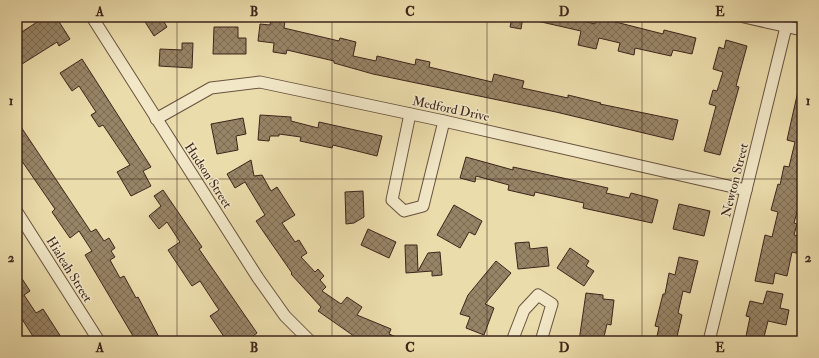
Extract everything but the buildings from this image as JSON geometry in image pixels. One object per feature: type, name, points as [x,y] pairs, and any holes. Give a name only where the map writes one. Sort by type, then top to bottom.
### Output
[{"type":"street","name":"Hudson Street","points":[[92,17],[258,278],[285,316],[310,341]]},
{"type":"street","points":[[744,17],[802,30]]},
{"type":"street","name":"Newton Street","points":[[709,341],[786,27]]},
{"type":"street","name":"Medford Drive","points":[[156,119],[211,88],[260,82],[444,121],[746,190]]},
{"type":"street","points":[[410,114],[392,200],[404,212],[423,206],[444,121]]},
{"type":"street","name":"Hialeah Street","points":[[17,212],[99,341]]},
{"type":"street","points":[[512,341],[524,310],[538,295],[552,304],[541,341]]}]
